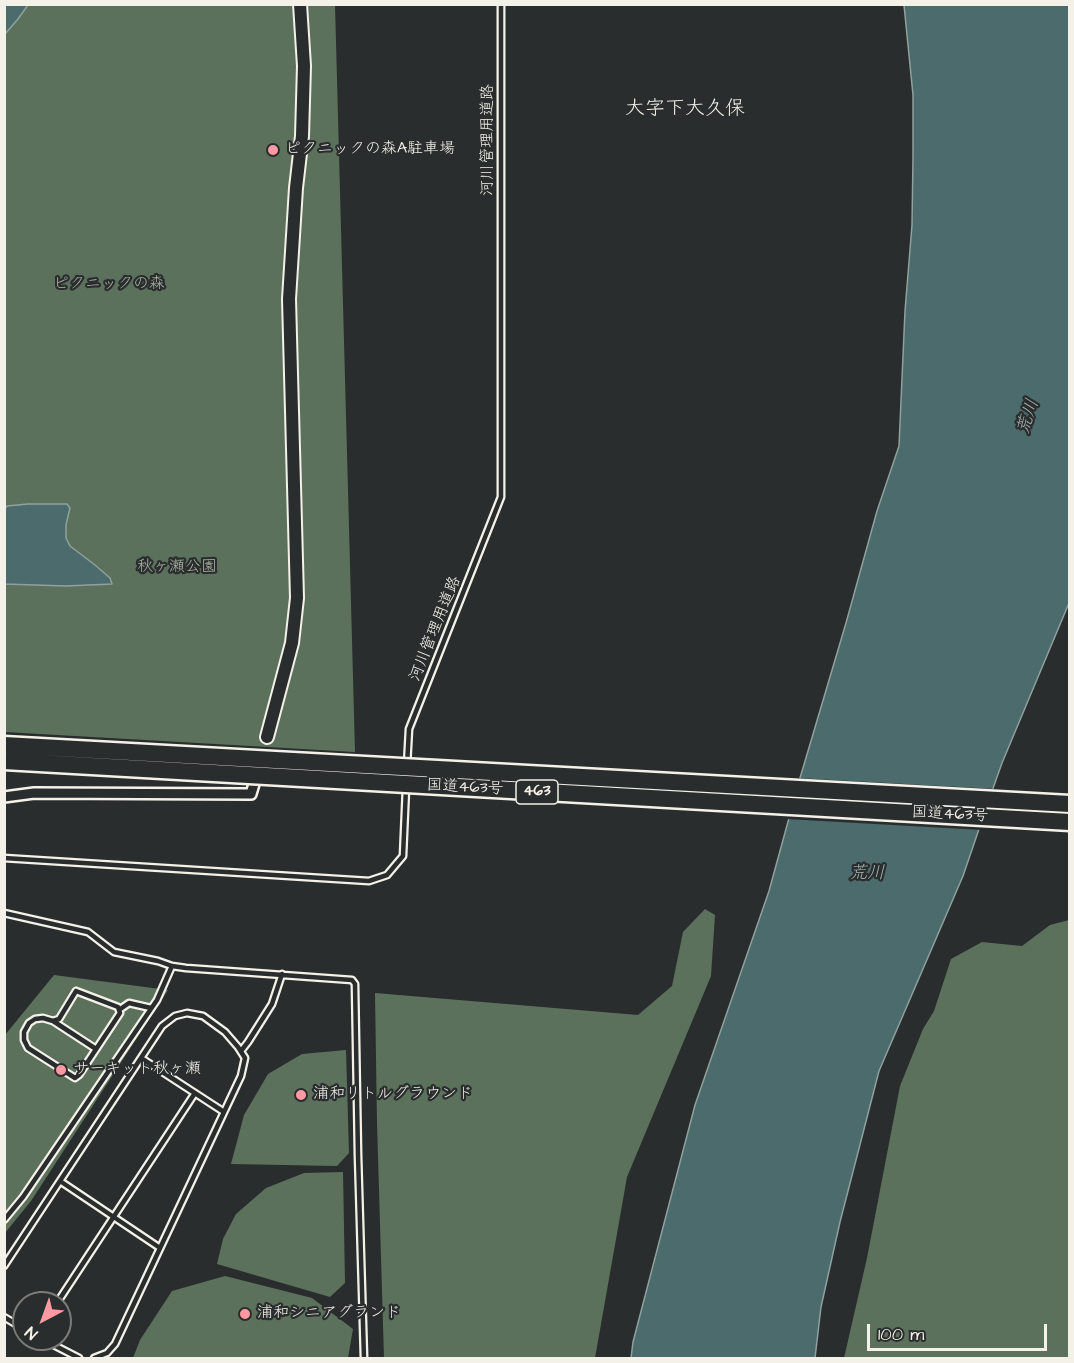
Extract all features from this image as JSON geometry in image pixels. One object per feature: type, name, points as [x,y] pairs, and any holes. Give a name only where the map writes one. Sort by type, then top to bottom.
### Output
[{"type":"highway","name":"国道463号","points":[[4,745],[1070,804]]},
{"type":"highway","name":"国道463号","points":[[4,761],[1070,822]]},
{"type":"street","points":[[4,797],[34,793],[251,794],[292,643],[297,597],[289,299],[296,188],[302,136],[304,66],[300,4]]},
{"type":"lane","name":"河川管理用道路","points":[[4,858],[369,881],[387,875],[403,856],[409,729],[501,497],[501,4]]},
{"type":"lane","points":[[4,913],[88,932],[114,952],[172,966],[352,980],[355,984],[357,1144],[364,1359]]},
{"type":"lane","points":[[4,1220],[23,1197],[157,1000],[172,966]]},
{"type":"lane","points":[[241,1051],[272,1004],[282,974]]},
{"type":"lane","points":[[53,1021],[59,1019],[76,991],[119,1010]]},
{"type":"lane","points":[[96,1049],[53,1021],[43,1018],[29,1023],[24,1032],[24,1040],[28,1048],[75,1078],[79,1075],[120,1013],[119,1010],[129,1003],[151,1008]]},
{"type":"lane","points":[[4,1266],[162,1026],[175,1016],[187,1013],[203,1016],[225,1032],[245,1058],[241,1076],[116,1344],[107,1353],[94,1359]]},
{"type":"lane","points":[[141,1058],[224,1112]]},
{"type":"lane","points":[[65,1291],[195,1093]]},
{"type":"lane","points":[[60,1181],[160,1248]]},
{"type":"lane","points":[[64,1351],[79,1359]]},
{"type":"green space","name":"秋ヶ瀬公園","points":[[5,5],[335,5],[355,752],[5,732]]},
{"type":"green space","points":[[705,909],[715,915],[711,976],[627,1177],[595,1358],[384,1358],[375,993],[638,1015],[672,986],[683,932]]},
{"type":"green space","points":[[1069,920],[1069,1358],[844,1358],[867,1258],[900,1086],[923,1029],[934,1011],[951,959],[982,942],[1022,946],[1050,925]]},
{"type":"green space","name":"サーキット秋ヶ瀬","points":[[54,975],[168,990],[31,1201],[5,1233],[5,1035]]},
{"type":"green space","name":"浦和リトルグラウンド","points":[[346,1050],[349,1153],[337,1166],[231,1164],[244,1115],[268,1074],[302,1054]]},
{"type":"green space","points":[[343,1172],[345,1283],[330,1297],[217,1264],[223,1239],[236,1214],[266,1188],[304,1173]]},
{"type":"green space","name":"浦和シニアグランド","points":[[225,1276],[312,1298],[353,1329],[348,1358],[133,1358],[140,1340],[172,1291]]},
{"type":"water","points":[[5,4],[28,5],[5,34]]},
{"type":"water","name":"荒川","points":[[904,5],[1069,5],[1069,603],[1002,763],[963,876],[879,1071],[840,1222],[821,1307],[815,1358],[631,1358],[633,1342],[695,1105],[769,891],[877,511],[899,446],[905,311],[912,225],[913,157],[913,95]]},
{"type":"water","points":[[67,504],[70,508],[66,538],[70,546],[110,578],[112,584],[66,586],[5,584],[5,509],[7,506]]},
{"type":"pier","points":[[797,778],[996,789],[982,830],[786,819]]},
{"type":"place","name":"ピクニックの森A駐車場","points":[[273,150]]},
{"type":"place","name":"サーキット秋ヶ瀬","points":[[61,1070]]},
{"type":"place","name":"浦和リトルグラウンド","points":[[301,1095]]},
{"type":"place","name":"浦和シニアグランド","points":[[245,1314]]},
{"type":"district","name":"大字下大久保","points":[[685,110]]},
{"type":"park label","name":"ピクニックの森","points":[[109,285]]}]
